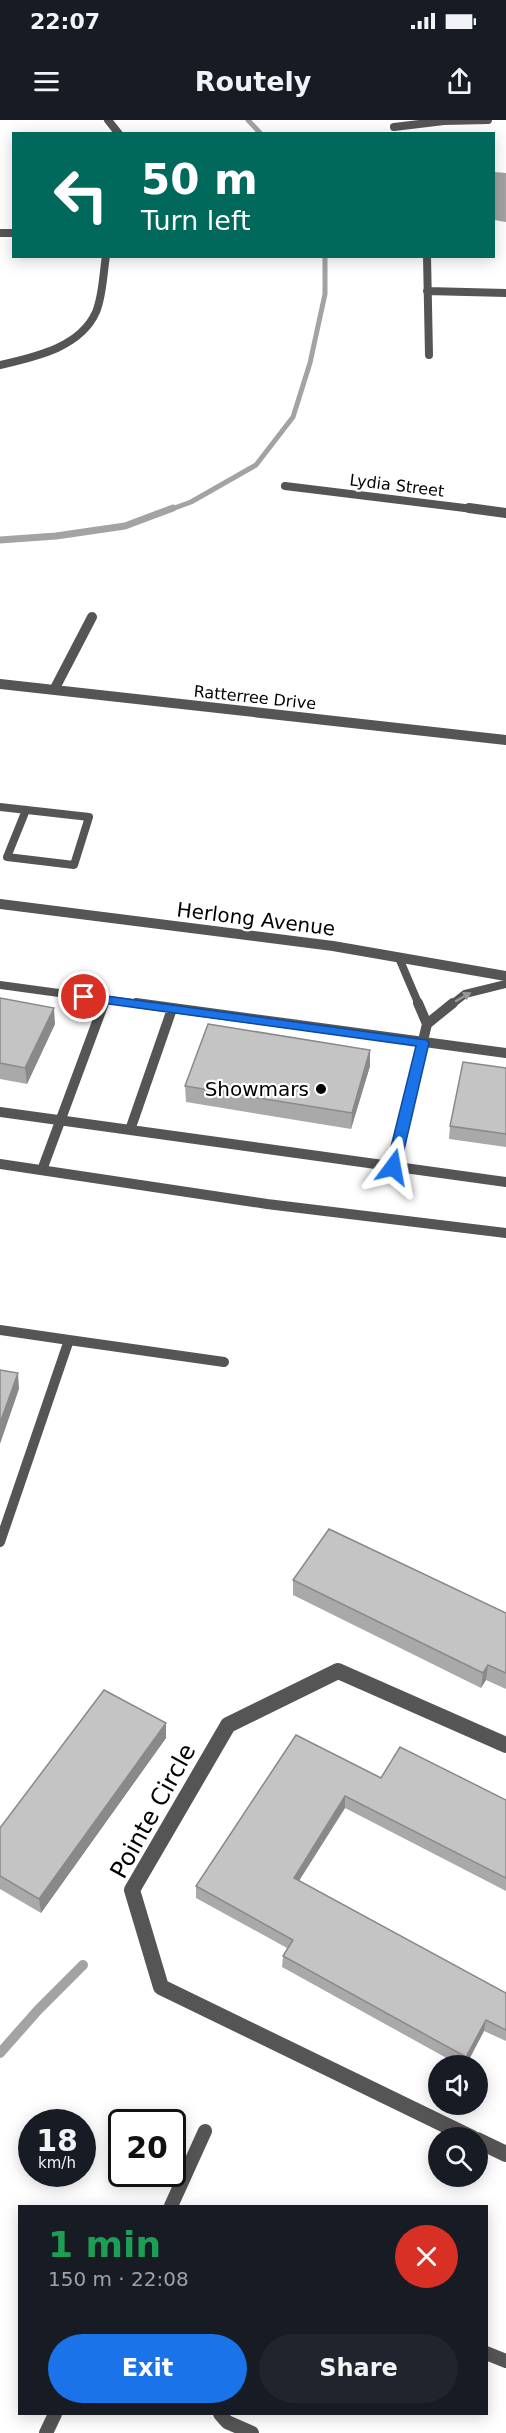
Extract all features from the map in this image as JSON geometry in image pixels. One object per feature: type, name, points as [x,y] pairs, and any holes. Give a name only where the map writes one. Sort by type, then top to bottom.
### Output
[{"type":"street","points":[[108,120],[117,132]]},
{"type":"street","points":[[388,120],[397,130],[444,121],[488,120]]},
{"type":"street","points":[[0,365],[36,357],[76,338],[96,313],[106,258]]},
{"type":"street","points":[[427,258],[429,355]]},
{"type":"street","points":[[427,291],[506,293]]},
{"type":"street","name":"Lydia Street","points":[[285,486],[506,513]]},
{"type":"street","points":[[54,690],[92,616]]},
{"type":"street","name":"Ratterree Drive","points":[[0,684],[506,740]]},
{"type":"street","name":"Herlong Avenue","points":[[0,904],[333,946],[506,976]]},
{"type":"street","name":"Pointe Circle","points":[[449,2127],[161,1987],[132,1890],[228,1725],[338,1671],[506,1745]]},
{"type":"street","points":[[488,2145],[506,2154]]},
{"type":"lane","points":[[0,807],[89,817],[74,865],[7,857],[26,810]]},
{"type":"lane","points":[[399,958],[428,1024]]},
{"type":"lane","points":[[393,1167],[428,1024],[465,994],[506,984]]},
{"type":"lane","points":[[0,985],[506,1053]]},
{"type":"lane","points":[[42,1170],[105,1000]]},
{"type":"lane","points":[[130,1130],[172,1009]]},
{"type":"lane","points":[[0,1112],[506,1182]]},
{"type":"lane","points":[[0,1164],[267,1204],[506,1233]]},
{"type":"lane","points":[[0,1330],[224,1362]]},
{"type":"lane","points":[[0,1542],[69,1340]]},
{"type":"lane","points":[[171,2205],[205,2131]]},
{"type":"lane","points":[[488,2354],[506,2361]]},
{"type":"lane","points":[[46,2433],[55,2415]]},
{"type":"lane","points":[[221,2415],[227,2422],[252,2433]]},
{"type":"shaded area","points":[[495,172],[506,173],[506,222],[495,220]]},
{"type":"building","points":[[0,998],[54,1008],[25,1068],[0,1063]]},
{"type":"building","points":[[208,1024],[370,1050],[352,1113],[185,1086]]},
{"type":"building","points":[[463,1062],[506,1068],[506,1134],[450,1126]]},
{"type":"building","points":[[0,1370],[18,1373],[0,1423]]},
{"type":"building","points":[[329,1529],[506,1613],[506,1673],[488,1665],[483,1673],[293,1580]]},
{"type":"building","points":[[104,1690],[166,1723],[39,1899],[0,1876],[0,1828]]},
{"type":"building","points":[[296,1735],[381,1778],[400,1747],[506,1800],[506,1878],[345,1796],[294,1878],[506,1993],[506,2030],[486,2020],[467,2055],[462,2055],[283,1956],[293,1940],[196,1886]]},
{"type":"waterway","points":[[248,120],[259,132]]},
{"type":"waterway","points":[[169,510],[191,502],[256,465],[293,417],[310,363],[325,294],[325,258]]},
{"type":"waterway","points":[[0,540],[56,536],[125,526],[173,508]]},
{"type":"waterway","points":[[0,2053],[38,2010],[83,1965]]},
{"type":"place","name":"Showmars","points":[[321,1089]]},
{"type":"route","points":[[84,997],[423,1043],[393,1167]]}]
